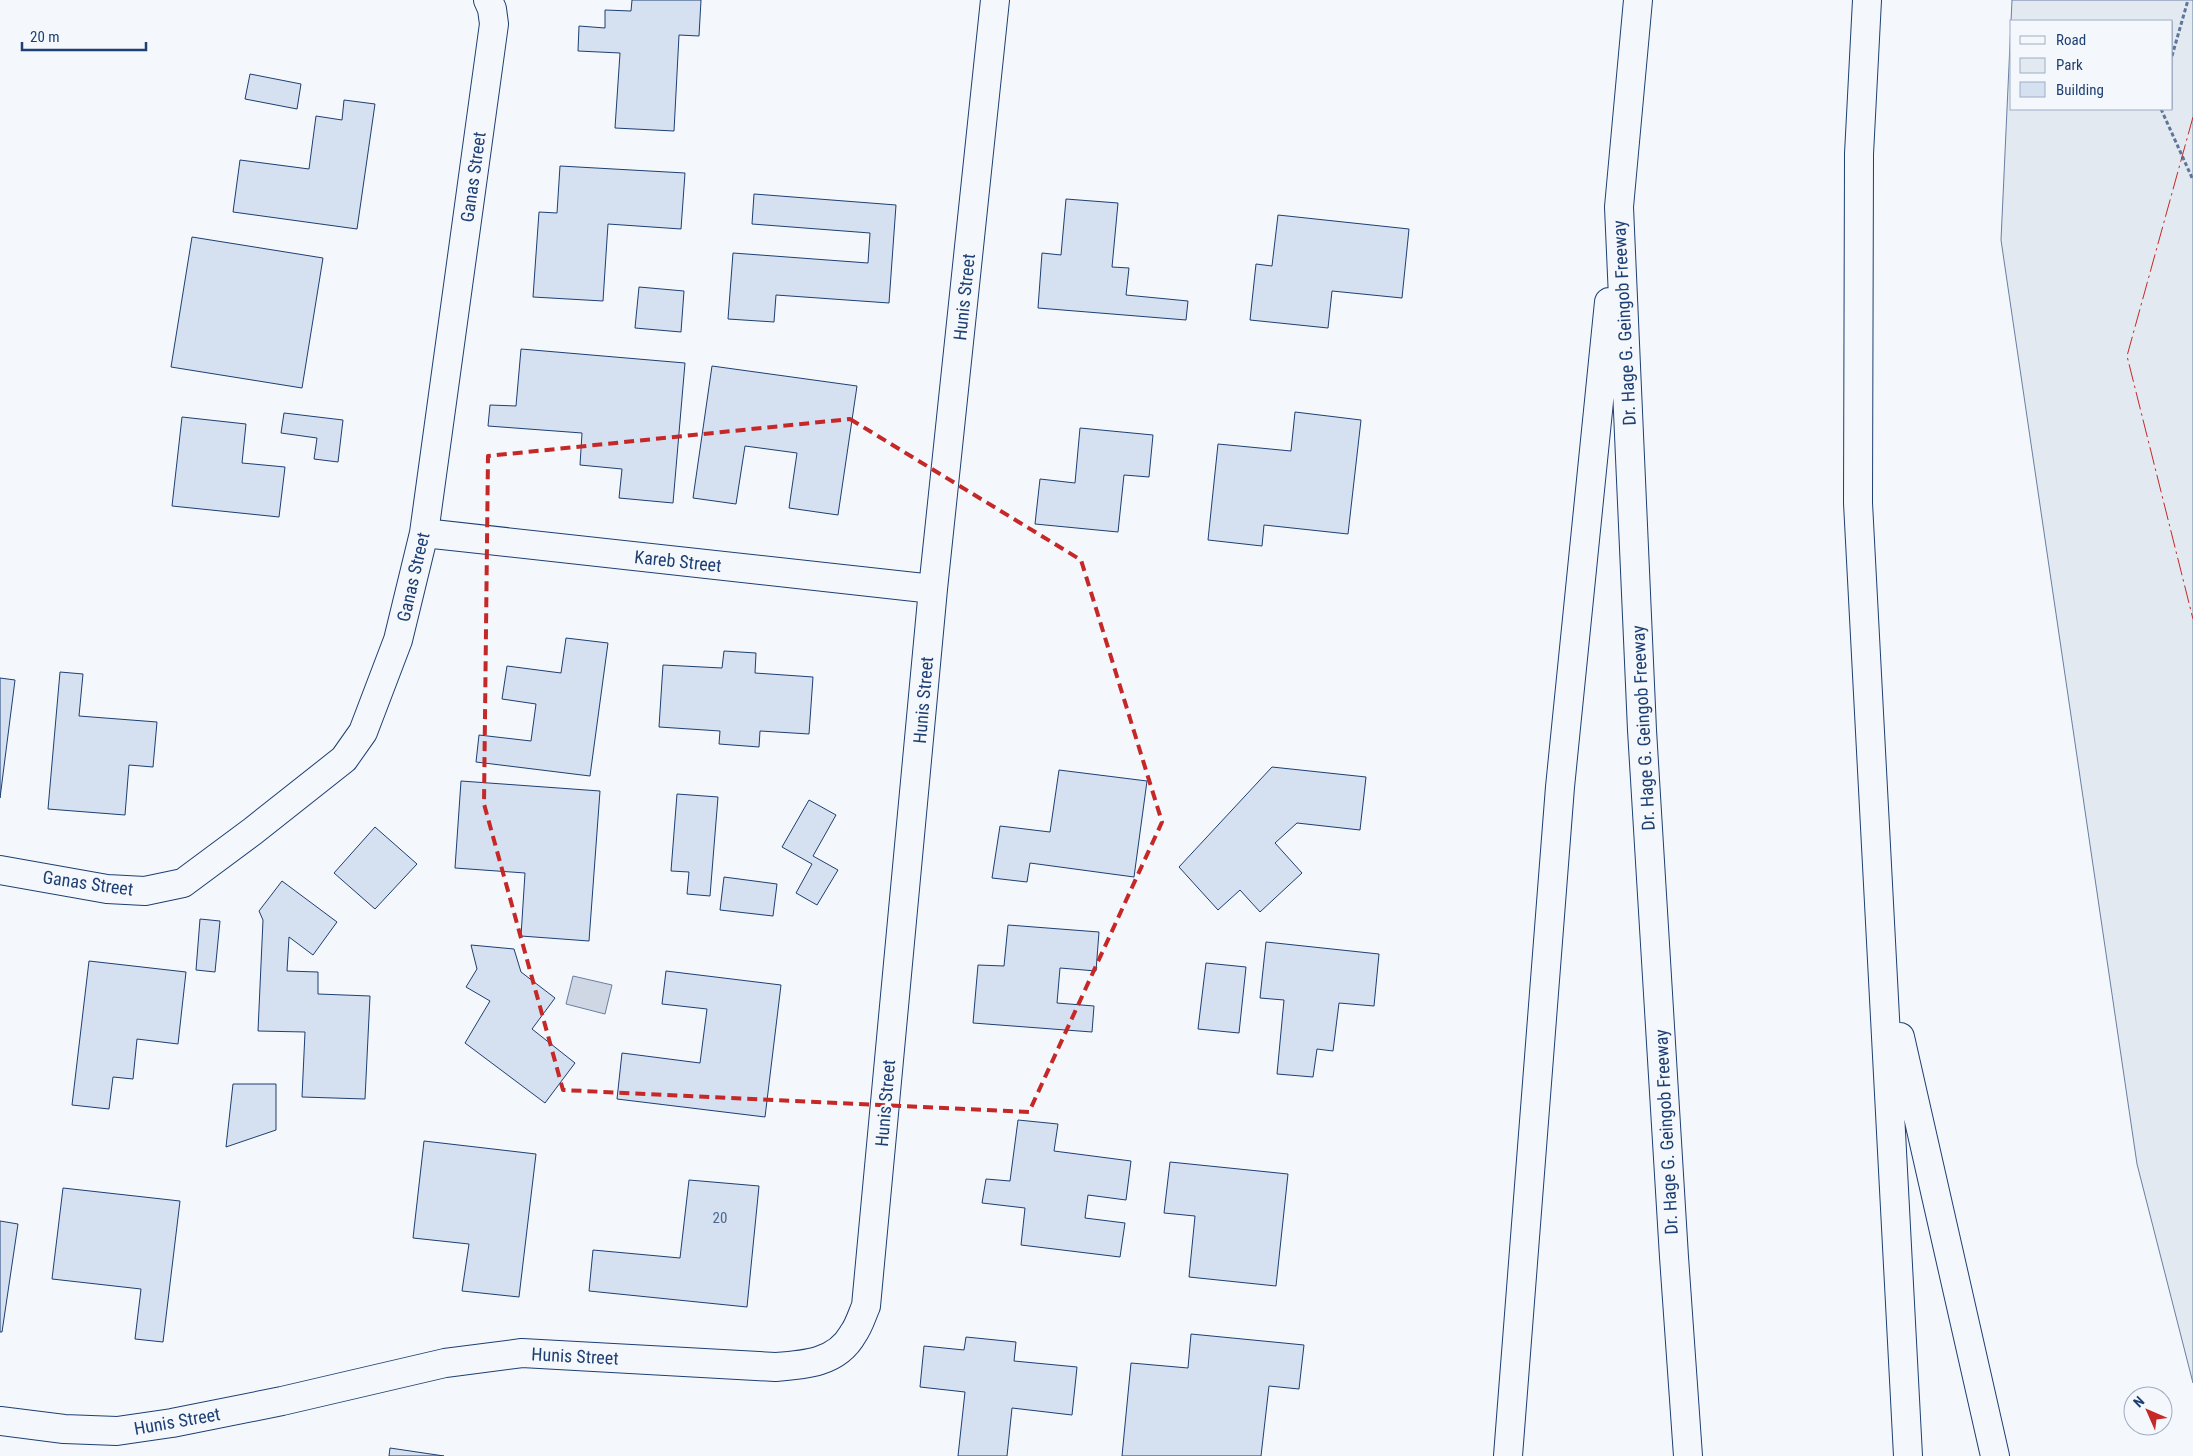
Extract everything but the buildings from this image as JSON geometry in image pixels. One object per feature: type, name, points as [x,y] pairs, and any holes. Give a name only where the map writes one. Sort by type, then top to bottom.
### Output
[{"type":"main road","name":"Ganas Street","points":[[0,870],[107,889],[145,891],[183,883],[261,825],[344,759],[363,732],[398,640],[424,533],[494,24],[488,0]]},
{"type":"main road","name":"Hunis Street","points":[[0,1421],[64,1429],[117,1431],[172,1423],[445,1363],[522,1353],[775,1367],[803,1365],[833,1356],[853,1336],[866,1306],[933,589],[994,0]]},
{"type":"main road","name":"Dr. Hage G. Geingob Freeway","points":[[1638,0],[1619,207],[1643,740],[1688,1456]]},
{"type":"main road","points":[[1867,0],[1860,154],[1858,503],[1884,964],[1908,1456]]},
{"type":"main road","points":[[1508,1456],[1560,787],[1619,207]]},
{"type":"main road","name":"Kareb Street","points":[[424,533],[933,589]]},
{"type":"main road","points":[[1884,964],[1995,1456]]},
{"type":"path","points":[[2173,52],[2188,0]]},
{"type":"path","points":[[2161,110],[2193,180]]},
{"type":"highlighted area","points":[[850,419],[1081,560],[1162,822],[1029,1112],[563,1090],[484,804],[488,456]]},
{"type":"green space","points":[[2012,0],[2193,0],[2193,1383],[2137,1164],[2001,240],[2010,44],[2010,110],[2173,110],[2173,20],[2011,20]]},
{"type":"shaded area","points":[[573,976],[612,985],[605,1014],[566,1004]]},
{"type":"power","points":[[2193,117],[2127,356],[2193,619]]}]
